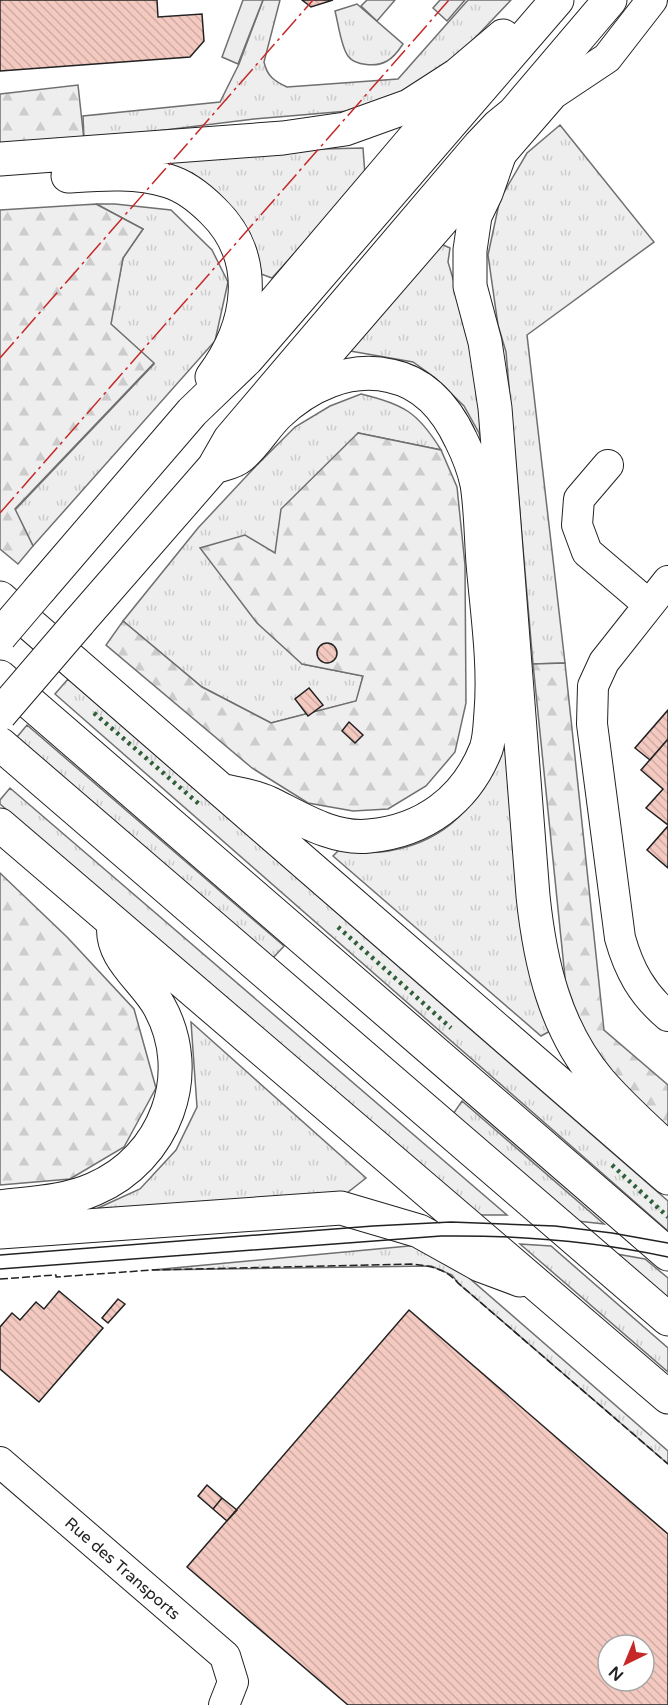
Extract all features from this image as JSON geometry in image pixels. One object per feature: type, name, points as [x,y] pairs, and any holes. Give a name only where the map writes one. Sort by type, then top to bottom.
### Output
[{"type":"highway","points":[[0,636],[192,412],[247,359],[557,0]]},
{"type":"highway","points":[[0,714],[214,467],[230,439],[280,378],[480,145],[514,113],[610,0]]},
{"type":"highway","points":[[0,159],[283,138],[345,129],[409,106],[457,75],[499,38],[514,30],[533,28]]},
{"type":"highway","points":[[514,113],[472,227],[471,286],[484,342],[495,408],[538,943],[549,988],[577,1051],[599,1081],[668,1149]]},
{"type":"highway","points":[[0,181],[100,174],[153,177],[169,181],[188,190],[218,216],[235,241],[243,261],[246,278],[241,321],[226,358],[209,380],[192,412]]},
{"type":"highway","points":[[214,467],[240,457],[278,415],[294,402],[337,377],[362,373],[392,376],[422,389],[444,410],[458,433],[476,483],[493,688],[487,747],[474,773],[445,806],[426,821],[406,830],[366,837],[329,831],[260,799],[224,791]]},
{"type":"highway","points":[[0,597],[668,1178]]},
{"type":"highway","points":[[0,677],[668,1254]]},
{"type":"highway","points":[[0,744],[668,1319]]},
{"type":"highway","points":[[0,825],[668,1397]]},
{"type":"highway","points":[[0,1207],[44,1202],[94,1189],[126,1170],[147,1149],[162,1125],[168,1108],[176,1067],[173,1044],[158,1004],[120,954],[113,940],[114,923]]},
{"type":"highway","points":[[0,1232],[341,1208],[419,1231],[480,1265],[541,1288]]},
{"type":"lane","points":[[514,113],[553,94],[606,58],[652,0]]},
{"type":"lane","points":[[657,0],[668,13]]},
{"type":"lane","points":[[226,358],[418,131],[457,75]]},
{"type":"lane","points":[[294,402],[318,366],[553,94]]},
{"type":"lane","points":[[608,465],[579,499],[577,525],[587,552],[648,604]]},
{"type":"lane","points":[[668,581],[604,662],[593,686],[592,724],[620,938],[627,964],[646,994],[668,1016]]},
{"type":"lane","name":"Rue des Transports","points":[[0,1462],[225,1656],[229,1694]]},
{"type":"green space","points":[[263,0],[280,0],[264,62],[272,78],[287,87],[398,79],[468,0],[511,0],[458,56],[416,89],[360,110],[254,119],[84,140],[83,116],[220,102],[239,64]]},
{"type":"green space","points":[[357,4],[403,44],[394,56],[383,63],[361,64],[351,59],[346,52],[335,11]]},
{"type":"green space","points":[[78,85],[84,140],[0,146],[0,94]]},
{"type":"green space","points":[[560,125],[654,242],[527,335],[565,663],[533,664],[506,352],[498,325],[488,255],[500,199],[527,153]]},
{"type":"green space","points":[[363,148],[365,175],[272,278],[261,274],[253,241],[220,196],[192,173],[158,163],[277,150]]},
{"type":"green space","points":[[96,204],[171,210],[212,250],[228,282],[215,341],[33,546],[15,510],[154,364],[110,324],[123,258],[143,229]]},
{"type":"green space","points":[[96,204],[143,229],[123,258],[111,324],[154,363],[15,509],[33,546],[18,564],[0,549],[0,210]]},
{"type":"green space","points":[[441,244],[450,248],[448,262],[471,339],[488,467],[479,433],[464,406],[434,377],[413,362],[350,351]]},
{"type":"green space","points":[[361,394],[399,406],[417,418],[441,450],[358,433],[302,664],[363,676],[357,701],[271,723],[202,687],[123,621],[198,528],[295,427],[330,406]]},
{"type":"green space","points":[[358,433],[441,450],[457,487],[465,565],[466,703],[455,752],[426,786],[388,809],[353,811],[308,803],[252,768],[106,645],[123,621],[202,687],[271,723],[356,701],[363,676],[302,664],[257,623],[200,548],[245,535],[275,553],[281,509]]},
{"type":"green space","points":[[565,663],[604,1030],[668,1085],[668,1127],[620,1086],[587,1038],[567,997],[533,664]]},
{"type":"green space","points":[[68,679],[668,1201],[668,1231],[55,694]]},
{"type":"green space","points":[[27,725],[284,946],[273,958],[17,737]]},
{"type":"green space","points":[[503,731],[552,1030],[541,1036],[333,856],[339,850],[376,852],[394,850],[429,838],[444,829],[471,803]]},
{"type":"green space","points":[[10,788],[507,1215],[479,1215],[0,804],[0,800]]},
{"type":"green space","points":[[0,873],[67,937],[134,1009],[156,1088],[124,1147],[70,1179],[0,1185]]},
{"type":"green space","points":[[191,1022],[366,1178],[338,1200],[85,1214],[140,1189],[176,1150],[197,1107]]},
{"type":"green space","points":[[462,1101],[604,1224],[577,1221],[453,1114]]},
{"type":"green space","points":[[430,1244],[668,1451],[668,1464],[458,1283],[452,1275],[431,1266],[152,1270]]},
{"type":"green space","points":[[520,1244],[551,1246],[668,1348],[668,1372]]},
{"type":"green space","points":[[611,1253],[645,1259],[668,1278],[668,1301]]},
{"type":"shaded area","points":[[243,0],[263,0],[238,64],[222,57]]},
{"type":"shaded area","points":[[367,0],[395,0],[377,21],[361,6]]},
{"type":"shaded area","points":[[440,0],[465,0],[447,21],[433,8]]},
{"type":"building","points":[[0,0],[157,0],[158,17],[202,14],[204,41],[190,57],[0,71]]},
{"type":"building","points":[[302,0],[333,0],[311,7]]},
{"type":"building","points":[[327,643],[334,646],[337,653],[334,660],[327,663],[320,660],[317,653],[320,646]]},
{"type":"building","points":[[309,688],[323,705],[308,716],[295,699]]},
{"type":"building","points":[[668,710],[668,739],[650,760],[635,748]]},
{"type":"building","points":[[349,722],[363,735],[355,743],[342,731]]},
{"type":"building","points":[[668,739],[668,825],[646,808],[663,789],[641,770]]},
{"type":"building","points":[[668,826],[668,868],[647,850]]},
{"type":"building","points":[[59,1291],[103,1328],[39,1402],[0,1369],[0,1327],[12,1313],[20,1320],[36,1302],[44,1309]]},
{"type":"building","points":[[118,1299],[125,1304],[108,1323],[102,1318]]},
{"type":"building","points":[[409,1310],[668,1534],[668,1705],[348,1705],[187,1567]]},
{"type":"building","points":[[207,1485],[222,1498],[213,1509],[198,1496]]},
{"type":"building","points":[[222,1498],[237,1510],[227,1521],[213,1509]]},
{"type":"tram line","points":[[0,1255],[451,1222],[555,1226],[668,1243]]},
{"type":"tram line","points":[[0,1269],[441,1236],[555,1240],[668,1257]]},
{"type":"hedge","points":[[94,713],[199,804]]},
{"type":"hedge","points":[[338,927],[451,1028]]},
{"type":"hedge","points":[[612,1165],[668,1217]]},
{"type":"fence","points":[[0,1279],[152,1270],[411,1264],[431,1267],[453,1278],[668,1464]]},
{"type":"power","points":[[0,358],[313,0]]},
{"type":"power","points":[[0,513],[449,0]]}]
